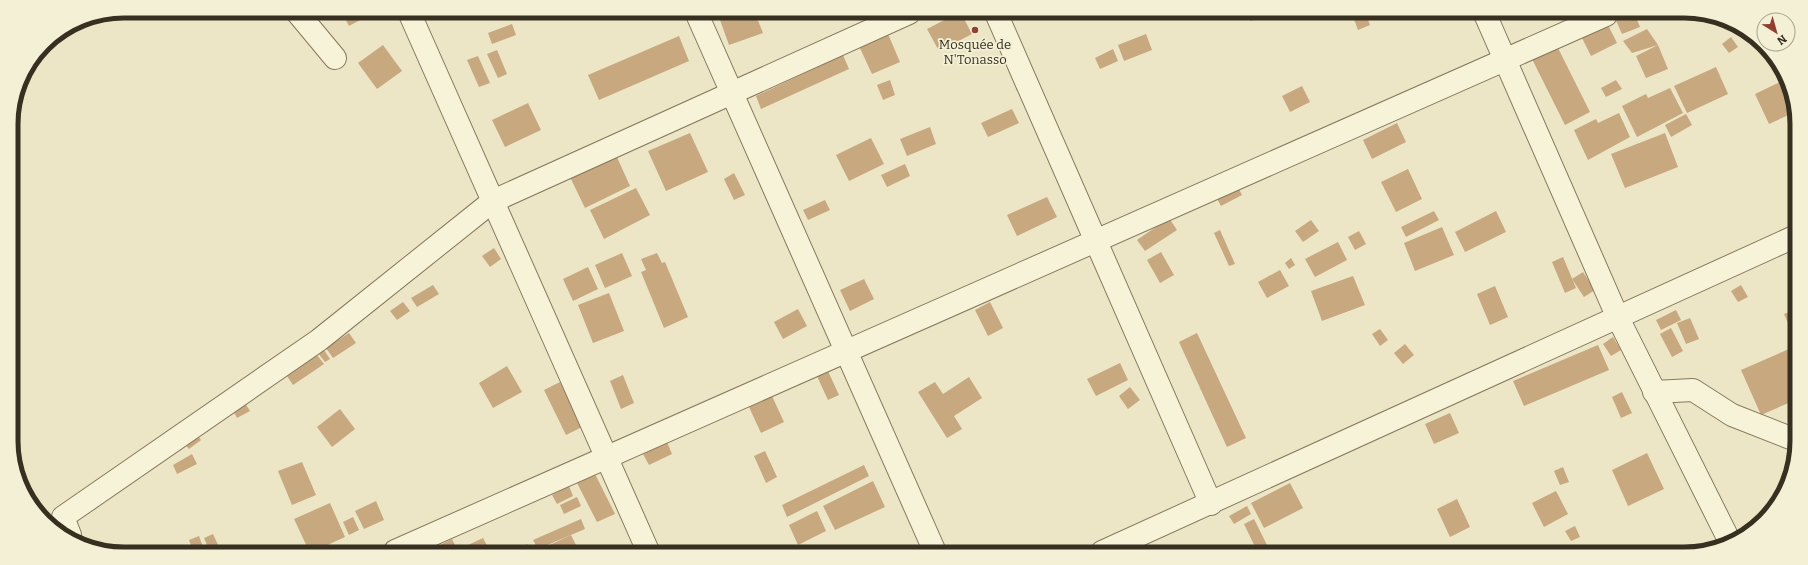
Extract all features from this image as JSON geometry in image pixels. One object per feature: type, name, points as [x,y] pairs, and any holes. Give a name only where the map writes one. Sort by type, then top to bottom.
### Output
[{"type":"street","points":[[302,18],[335,58]]},
{"type":"street","points":[[412,18],[646,547]]},
{"type":"street","points":[[699,18],[933,547]]},
{"type":"street","points":[[69,531],[63,517],[319,340],[493,201],[898,18]]},
{"type":"street","points":[[998,18],[1211,504]]},
{"type":"street","points":[[1487,18],[1618,318],[1728,538]]},
{"type":"street","points":[[404,547],[1599,18]]},
{"type":"street","points":[[1113,547],[1211,504],[1790,239]]},
{"type":"street","points":[[1654,392],[1693,390],[1732,414],[1790,438]]},
{"type":"building","points":[[345,18],[364,18],[349,26]]},
{"type":"building","points":[[726,18],[757,18],[763,33],[729,45],[720,20]]},
{"type":"building","points":[[948,18],[964,18],[972,34],[939,51],[927,29]]},
{"type":"building","points":[[1249,18],[1257,18],[1251,21]]},
{"type":"building","points":[[1354,18],[1367,18],[1370,25],[1358,30]]},
{"type":"building","points":[[1615,18],[1636,18],[1640,27],[1622,34]]},
{"type":"building","points":[[1607,23],[1617,43],[1591,56],[1581,36]]},
{"type":"building","points":[[512,24],[516,35],[492,44],[488,33]]},
{"type":"building","points":[[1647,29],[1658,45],[1632,53],[1623,41]]},
{"type":"building","points":[[888,34],[900,62],[872,74],[859,46]]},
{"type":"building","points":[[1146,34],[1152,50],[1124,61],[1118,45]]},
{"type":"building","points":[[679,36],[689,61],[599,100],[588,75]]},
{"type":"building","points":[[1731,37],[1738,47],[1729,53],[1722,44]]},
{"type":"building","points":[[383,45],[402,71],[377,89],[358,63]]},
{"type":"building","points":[[1658,45],[1668,69],[1646,78],[1636,56]]},
{"type":"building","points":[[1557,46],[1590,112],[1565,125],[1532,59]]},
{"type":"building","points":[[1113,49],[1118,61],[1100,69],[1095,58]]},
{"type":"building","points":[[497,50],[507,74],[498,78],[487,54]]},
{"type":"building","points":[[843,55],[849,69],[761,109],[756,96]]},
{"type":"building","points":[[478,56],[490,83],[479,87],[467,60]]},
{"type":"building","points":[[1716,67],[1728,94],[1687,113],[1674,86]]},
{"type":"building","points":[[890,80],[895,95],[883,100],[877,85]]},
{"type":"building","points":[[1616,80],[1622,89],[1606,97],[1601,88]]},
{"type":"building","points":[[1781,82],[1788,103],[1789,115],[1769,124],[1755,94]]},
{"type":"building","points":[[1302,86],[1310,102],[1290,112],[1282,96]]},
{"type":"building","points":[[1670,88],[1683,113],[1637,137],[1622,106],[1646,94],[1648,98]]},
{"type":"building","points":[[528,103],[541,130],[505,147],[492,120]]},
{"type":"building","points":[[1012,109],[1019,123],[988,137],[981,123]]},
{"type":"building","points":[[1619,113],[1630,137],[1588,160],[1574,130],[1596,119],[1598,123]]},
{"type":"building","points":[[1686,114],[1692,125],[1671,137],[1665,125]]},
{"type":"building","points":[[1397,123],[1406,142],[1372,159],[1363,140]]},
{"type":"building","points":[[930,127],[936,144],[907,156],[900,139]]},
{"type":"building","points":[[690,133],[708,172],[666,191],[648,151]]},
{"type":"building","points":[[1665,133],[1678,167],[1625,188],[1611,154]]},
{"type":"building","points":[[871,138],[884,164],[849,181],[836,155]]},
{"type":"building","points":[[616,155],[630,186],[585,208],[570,177]]},
{"type":"building","points":[[905,164],[910,176],[887,187],[881,175]]},
{"type":"building","points":[[1408,169],[1422,199],[1396,212],[1381,182]]},
{"type":"building","points":[[734,173],[745,195],[734,200],[724,179]]},
{"type":"building","points":[[1237,185],[1242,195],[1221,206],[1216,197]]},
{"type":"building","points":[[636,188],[650,215],[604,239],[590,210]]},
{"type":"building","points":[[1047,197],[1057,217],[1017,236],[1007,215]]},
{"type":"building","points":[[825,200],[830,210],[808,220],[803,210]]},
{"type":"building","points":[[1434,211],[1439,220],[1406,237],[1401,227]]},
{"type":"building","points":[[1496,211],[1506,232],[1465,252],[1455,232]]},
{"type":"building","points":[[1169,218],[1177,230],[1145,251],[1137,240]]},
{"type":"building","points":[[1311,220],[1319,231],[1303,242],[1295,231]]},
{"type":"building","points":[[1442,227],[1454,255],[1415,271],[1404,243]]},
{"type":"building","points":[[1220,230],[1235,264],[1229,266],[1214,233]]},
{"type":"building","points":[[1359,231],[1366,244],[1355,250],[1348,237]]},
{"type":"building","points":[[1338,242],[1347,260],[1315,277],[1305,259]]},
{"type":"building","points":[[494,248],[501,259],[490,267],[482,256]]},
{"type":"building","points":[[1161,252],[1174,275],[1160,283],[1147,260]]},
{"type":"building","points":[[622,253],[632,276],[605,288],[595,265]]},
{"type":"building","points":[[657,253],[662,263],[665,262],[688,317],[664,328],[641,272],[646,270],[641,259]]},
{"type":"building","points":[[1563,257],[1576,288],[1565,293],[1552,262]]},
{"type":"building","points":[[1291,258],[1295,265],[1289,269],[1285,263]]},
{"type":"building","points":[[588,267],[598,289],[573,301],[563,279]]},
{"type":"building","points":[[1280,270],[1289,286],[1267,298],[1258,282]]},
{"type":"building","points":[[1583,272],[1595,290],[1584,297],[1572,279]]},
{"type":"building","points":[[1353,276],[1365,305],[1322,321],[1311,291]]},
{"type":"building","points":[[864,279],[874,299],[850,311],[840,290]]},
{"type":"building","points":[[433,285],[439,294],[417,307],[411,298]]},
{"type":"building","points":[[1741,285],[1748,297],[1738,302],[1731,291]]},
{"type":"building","points":[[1495,286],[1508,317],[1490,325],[1477,294]]},
{"type":"building","points":[[609,293],[624,331],[593,343],[578,305]]},
{"type":"building","points":[[403,302],[410,311],[397,320],[390,311]]},
{"type":"building","points":[[990,302],[1003,328],[988,336],[975,310]]},
{"type":"building","points":[[798,309],[807,326],[783,339],[774,322]]},
{"type":"building","points":[[1676,310],[1681,320],[1661,330],[1656,320]]},
{"type":"building","points":[[1790,312],[1790,328],[1784,314]]},
{"type":"building","points":[[1690,318],[1699,339],[1686,344],[1677,323]]},
{"type":"building","points":[[1671,328],[1683,351],[1672,357],[1660,334]]},
{"type":"building","points":[[1380,329],[1388,340],[1380,346],[1372,334]]},
{"type":"building","points":[[349,333],[356,343],[333,358],[326,348]]},
{"type":"building","points":[[1197,333],[1246,438],[1227,447],[1179,342]]},
{"type":"building","points":[[1613,337],[1621,350],[1611,356],[1603,344]]},
{"type":"building","points":[[1405,344],[1414,355],[1403,364],[1394,353]]},
{"type":"building","points":[[1598,345],[1609,370],[1524,406],[1513,381]]},
{"type":"building","points":[[1789,349],[1790,402],[1761,415],[1741,370]]},
{"type":"building","points":[[324,350],[330,359],[325,362],[318,353]]},
{"type":"building","points":[[317,355],[324,364],[293,385],[287,376]]},
{"type":"building","points":[[1120,363],[1128,380],[1096,396],[1087,379]]},
{"type":"building","points":[[507,366],[522,392],[493,408],[479,383]]},
{"type":"building","points":[[827,369],[839,395],[828,400],[816,374]]},
{"type":"building","points":[[623,375],[634,403],[621,409],[610,381]]},
{"type":"building","points":[[969,377],[982,398],[954,416],[962,429],[947,438],[918,392],[935,382],[943,394]]},
{"type":"building","points":[[560,382],[582,427],[566,435],[544,390]]},
{"type":"building","points":[[1130,387],[1140,400],[1128,409],[1119,396]]},
{"type":"building","points":[[1622,392],[1632,413],[1621,418],[1612,397]]},
{"type":"building","points":[[772,396],[784,422],[761,433],[749,407]]},
{"type":"building","points":[[243,400],[250,411],[237,418],[231,407]]},
{"type":"building","points":[[340,409],[355,429],[332,447],[317,427]]},
{"type":"building","points":[[1450,413],[1459,433],[1434,444],[1425,424]]},
{"type":"building","points":[[196,433],[201,440],[189,449],[183,442]]},
{"type":"building","points":[[667,442],[672,454],[649,465],[643,454]]},
{"type":"building","points":[[765,451],[777,477],[766,483],[754,456]]},
{"type":"building","points":[[1647,453],[1664,489],[1628,506],[1612,470]]},
{"type":"building","points":[[192,454],[197,464],[177,474],[173,465]]},
{"type":"building","points":[[302,462],[316,495],[292,505],[278,471]]},
{"type":"building","points":[[864,465],[869,476],[787,517],[782,505]]},
{"type":"building","points":[[1563,467],[1569,482],[1560,485],[1554,471]]},
{"type":"building","points":[[595,474],[615,514],[597,522],[577,483]]},
{"type":"building","points":[[873,481],[885,507],[835,530],[823,506]]},
{"type":"building","points":[[1290,483],[1303,508],[1264,528],[1251,503]]},
{"type":"building","points":[[569,486],[573,496],[557,504],[552,495]]},
{"type":"building","points":[[1556,491],[1568,514],[1544,527],[1532,503]]},
{"type":"building","points":[[577,497],[581,506],[564,514],[560,505]]},
{"type":"building","points":[[1457,499],[1470,527],[1450,537],[1437,509]]},
{"type":"building","points":[[376,501],[384,520],[364,529],[355,511]]},
{"type":"building","points":[[330,503],[345,537],[323,547],[307,547],[294,519]]},
{"type":"building","points":[[1247,506],[1251,514],[1234,524],[1229,516]]},
{"type":"building","points":[[817,511],[826,531],[798,545],[789,525]]},
{"type":"building","points":[[353,517],[359,530],[349,535],[343,522]]},
{"type":"building","points":[[581,519],[585,529],[543,547],[537,547],[533,540]]},
{"type":"building","points":[[1254,519],[1268,547],[1255,547],[1244,524]]},
{"type":"building","points":[[1575,526],[1580,537],[1571,541],[1565,531]]},
{"type":"building","points":[[213,534],[219,547],[208,547],[204,538]]},
{"type":"building","points":[[571,535],[577,547],[546,547]]},
{"type":"building","points":[[199,536],[203,547],[192,547],[189,540]]},
{"type":"building","points":[[483,538],[488,547],[467,547]]},
{"type":"building","points":[[452,539],[456,547],[436,547]]},
{"type":"building","points":[[527,544],[529,547],[521,547]]},
{"type":"place","name":"Mosquée de N'Tonasso","points":[[975,30]]}]
